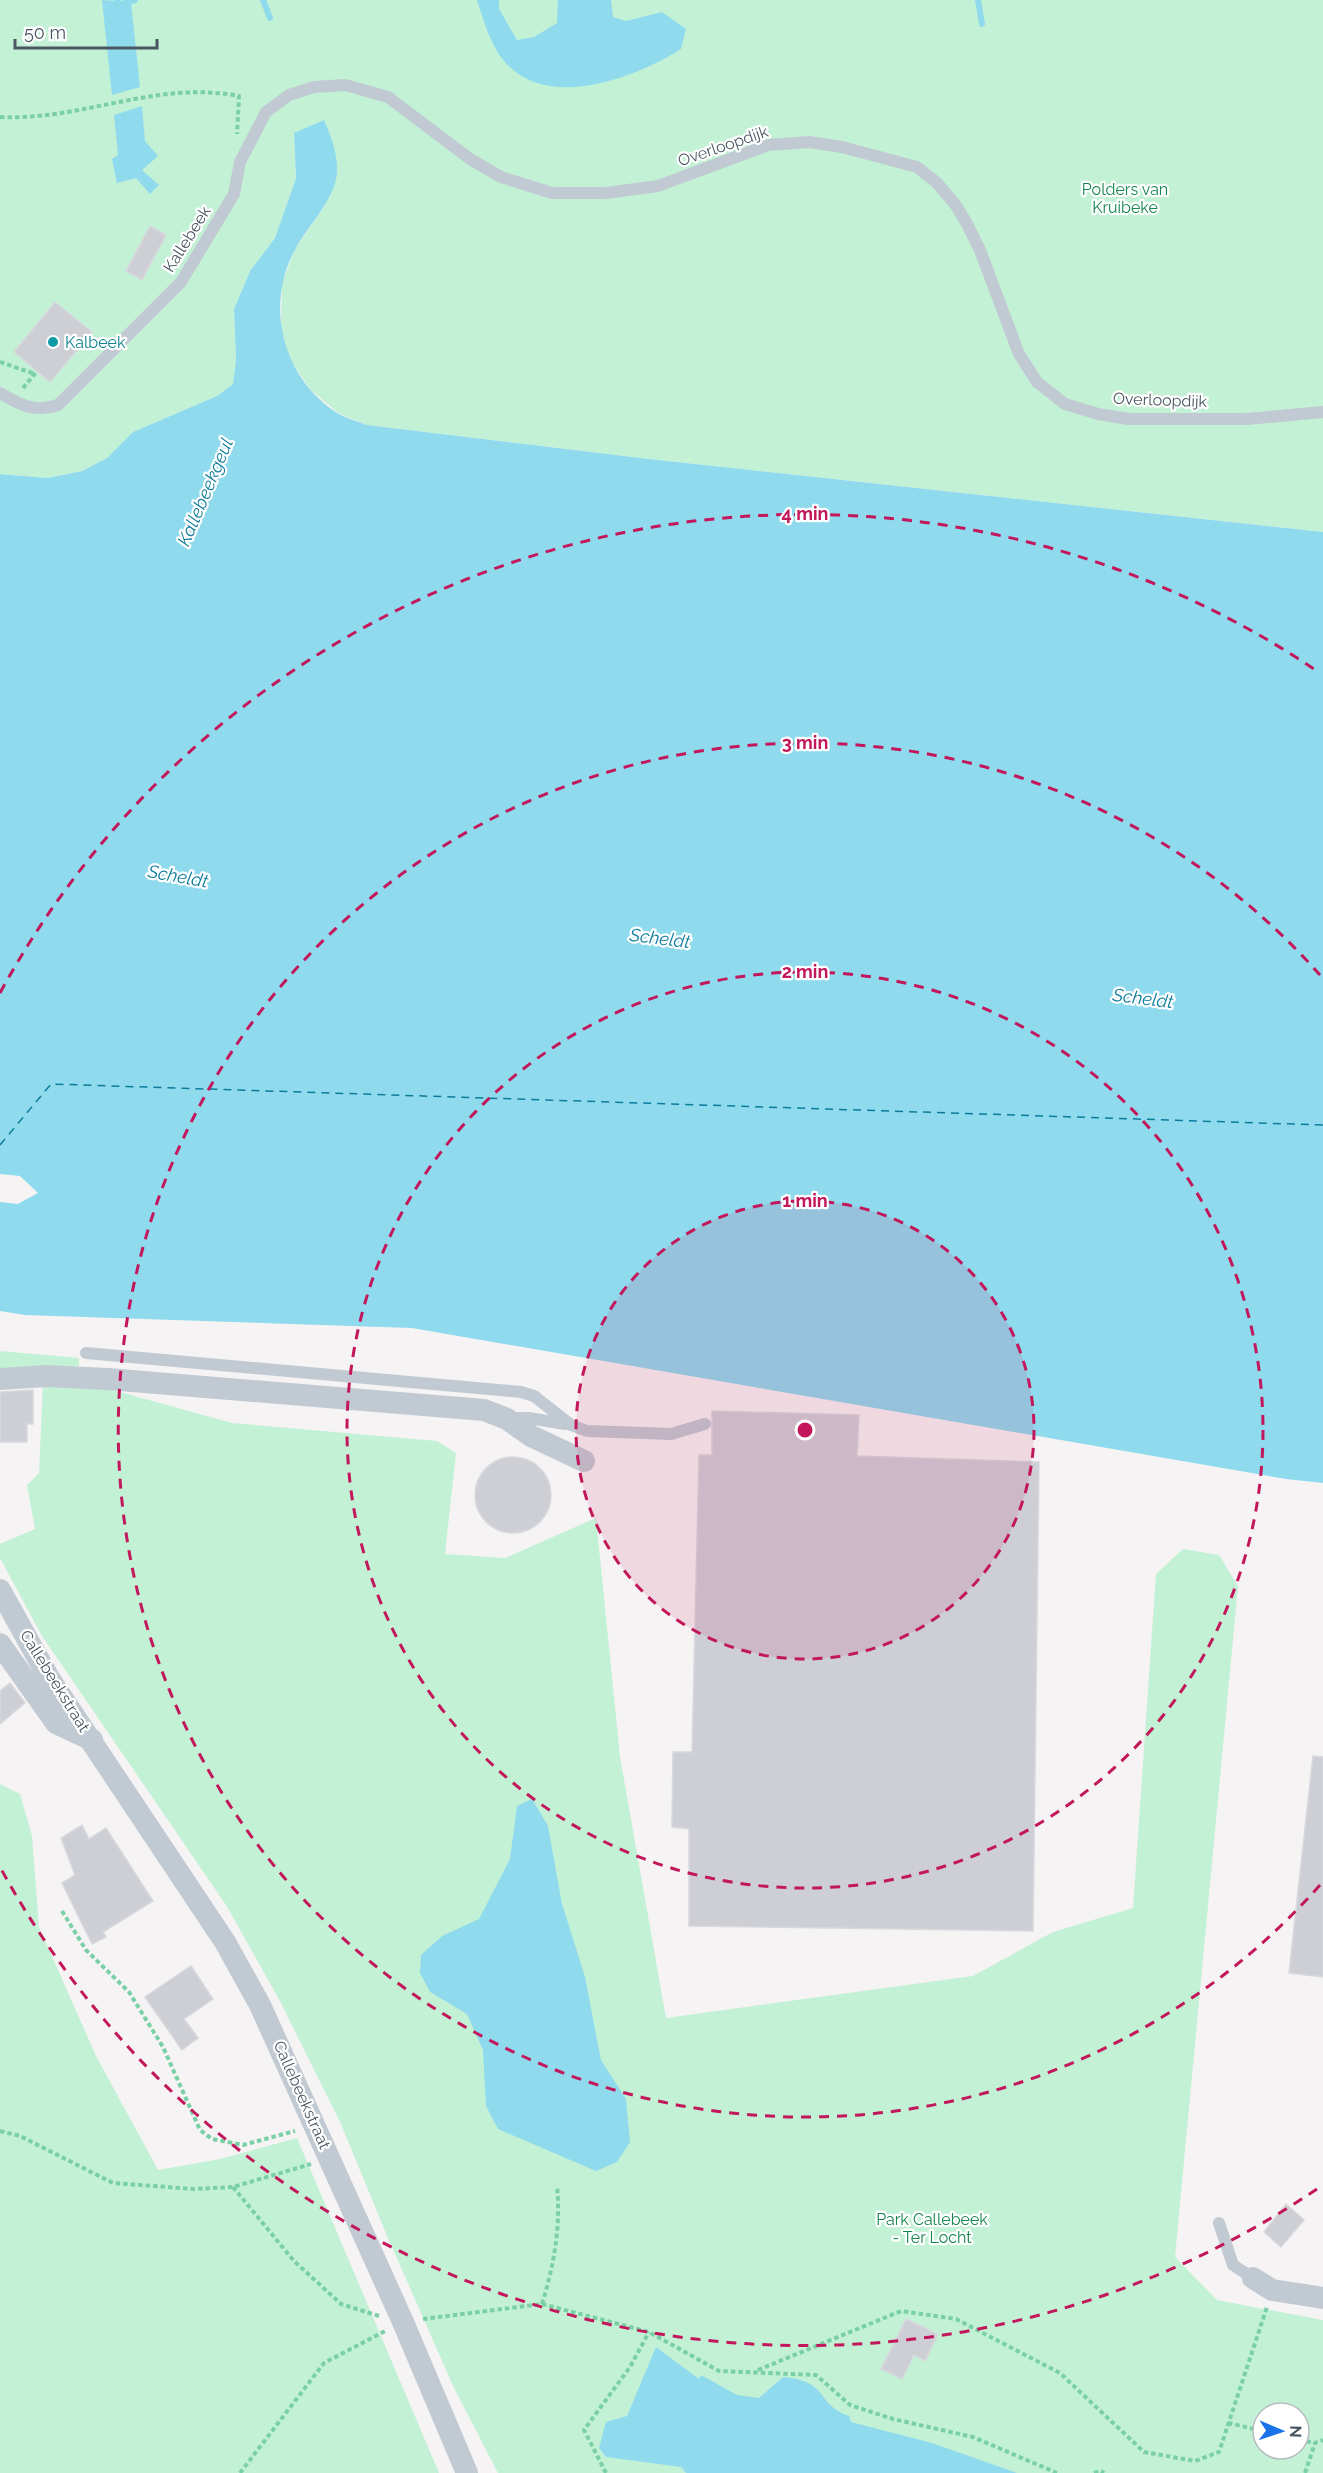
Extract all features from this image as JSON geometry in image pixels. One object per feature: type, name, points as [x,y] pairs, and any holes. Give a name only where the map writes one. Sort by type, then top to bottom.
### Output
[{"type":"street","points":[[0,1379],[46,1376],[484,1410],[507,1419],[531,1436],[584,1461]]},
{"type":"street","name":"Callebeekstraat","points":[[0,1590],[50,1678],[225,1942],[260,2005],[403,2322],[466,2473]]},
{"type":"street","name":"Callebeekstraat","points":[[0,1644],[56,1723],[93,1740]]},
{"type":"street","points":[[1253,2278],[1272,2290],[1323,2298]]},
{"type":"lane","name":"Overloopdijk","points":[[240,162],[266,112],[289,95],[314,87],[345,85],[388,97],[470,159],[501,177],[552,193],[606,193],[658,186],[768,145],[809,142],[873,154],[917,167],[937,183],[955,204],[980,249],[995,296],[1019,354],[1037,382],[1065,404],[1098,414],[1128,419],[1247,419],[1323,412]]},
{"type":"lane","name":"Kallebeek","points":[[0,393],[24,407],[43,410],[58,405],[181,282],[234,194],[240,162]]},
{"type":"lane","points":[[86,1353],[521,1392],[534,1396],[571,1425]]},
{"type":"lane","points":[[507,1419],[529,1418],[571,1425],[587,1431],[618,1434],[671,1434],[705,1424]]},
{"type":"lane","points":[[1219,2223],[1233,2265],[1253,2278]]},
{"type":"path","points":[[0,117],[22,118],[90,110],[150,94],[199,91],[230,94],[239,96],[240,162]]},
{"type":"path","points":[[0,362],[36,372],[23,389]]},
{"type":"path","points":[[62,1911],[86,1950],[129,1992],[163,2047],[200,2130],[212,2139],[243,2145],[316,2125]]},
{"type":"path","points":[[0,2131],[20,2136],[113,2183],[194,2189],[233,2187],[330,2158]]},
{"type":"path","points":[[542,2304],[554,2265],[559,2205],[557,2186]]},
{"type":"path","points":[[233,2187],[294,2260],[341,2304],[403,2322]]},
{"type":"path","points":[[754,2372],[901,2311],[956,2319],[1060,2373],[1144,2452],[1194,2461],[1219,2452],[1272,2290]]},
{"type":"path","points":[[240,2473],[324,2363],[403,2322],[542,2304],[650,2332],[719,2371],[816,2375],[850,2405],[893,2419],[973,2437],[1057,2473]]},
{"type":"path","points":[[606,2473],[584,2430],[630,2367],[650,2332]]},
{"type":"path","points":[[1228,2423],[1251,2428]]},
{"type":"path","points":[[1311,2443],[1315,2444],[1323,2440]]},
{"type":"path","points":[[1305,2473],[1315,2444]]},
{"type":"path","points":[[1094,2473],[1101,2471],[1104,2473]]},
{"type":"green space","name":"Polders van Kruibeke","points":[[0,0],[1323,0],[1323,532],[649,459],[367,425],[338,413],[310,389],[289,358],[281,332],[282,284],[295,249],[324,207],[294,133],[296,178],[275,238],[250,271],[234,309],[236,359],[233,384],[217,396],[133,432],[107,458],[82,471],[47,478],[0,474]]},
{"type":"green space","points":[[0,1351],[79,1358],[79,1366],[0,1371]]},
{"type":"green space","name":"Park Callebeek - Ter Locht","points":[[43,1382],[98,1386],[232,1423],[437,1441],[456,1453],[445,1554],[505,1558],[596,1518],[620,1757],[666,2018],[973,1976],[1053,1932],[1133,1908],[1156,1574],[1183,1549],[1219,1555],[1238,1586],[1175,2257],[1217,2300],[1323,2320],[1323,2473],[498,2473],[454,2388],[340,2122],[280,2001],[226,1905],[42,1636],[0,1558],[0,1544],[35,1529],[27,1485],[39,1473]]},
{"type":"green space","points":[[0,1784],[20,1794],[32,1836],[39,1927],[96,2056],[158,2170],[220,2159],[297,2138],[439,2473],[0,2473]]},
{"type":"water","points":[[102,0],[131,2],[140,87],[112,95]]},
{"type":"water","points":[[477,0],[499,0],[499,9],[517,40],[534,37],[557,23],[558,0],[611,0],[613,17],[626,21],[662,12],[686,29],[681,49],[643,69],[597,84],[574,87],[551,86],[530,80],[505,62],[490,37]]},
{"type":"water","points":[[142,106],[145,141],[158,156],[142,170],[159,185],[150,194],[136,178],[117,183],[112,159],[118,155],[114,115]]},
{"type":"water","name":"Scheldt","points":[[324,120],[335,152],[337,172],[335,182],[327,202],[296,248],[286,270],[281,293],[280,316],[291,360],[303,380],[318,398],[344,416],[367,425],[649,459],[1323,532],[1323,1483],[1286,1479],[412,1328],[25,1315],[0,1311],[0,474],[47,478],[82,471],[107,458],[133,432],[217,396],[233,384],[236,359],[234,309],[250,271],[275,238],[296,178],[294,133]]},
{"type":"water","points":[[532,1799],[548,1826],[562,1904],[585,1977],[601,2060],[626,2099],[630,2142],[617,2162],[596,2171],[498,2129],[486,2106],[483,2050],[467,2014],[430,1992],[420,1973],[421,1955],[442,1936],[479,1919],[510,1859],[517,1806]]},
{"type":"water","points":[[656,2347],[699,2379],[701,2375],[737,2395],[759,2398],[783,2377],[798,2379],[816,2388],[838,2411],[849,2416],[851,2422],[932,2443],[1017,2473],[686,2473],[681,2467],[606,2457],[599,2448],[606,2422],[627,2416]]},
{"type":"pier","points":[[0,1174],[20,1176],[38,1193],[18,1204],[0,1202]]},
{"type":"building","points":[[150,226],[166,235],[142,280],[126,271]]},
{"type":"building","name":"Kalbeek","points":[[55,302],[92,332],[50,382],[14,352]]},
{"type":"building","points":[[33,1390],[33,1424],[27,1424],[27,1442],[0,1442],[0,1392]]},
{"type":"building","points":[[712,1411],[859,1415],[857,1456],[1039,1462],[1033,1931],[689,1926],[689,1829],[672,1827],[673,1752],[692,1752],[699,1455],[712,1455]]},
{"type":"building","points":[[513,1457],[528,1460],[540,1468],[548,1480],[551,1495],[548,1510],[540,1522],[528,1530],[513,1533],[498,1530],[486,1522],[478,1510],[475,1495],[478,1480],[486,1468],[498,1460]]},
{"type":"building","points":[[10,1683],[25,1703],[0,1724],[0,1691]]},
{"type":"building","points":[[1313,1756],[1323,1757],[1323,1977],[1289,1973]]},
{"type":"building","points":[[82,1825],[89,1839],[106,1828],[153,1901],[103,1932],[106,1937],[92,1944],[62,1883],[75,1875],[61,1838]]},
{"type":"building","points":[[191,1966],[213,1999],[184,2019],[198,2038],[182,2050],[145,1997]]},
{"type":"building","points":[[1286,2204],[1304,2220],[1281,2247],[1264,2232]]},
{"type":"building","points":[[906,2319],[938,2334],[925,2361],[914,2355],[902,2379],[881,2369]]},
{"type":"waterway","name":"Kallebeekgeul","points":[[117,0],[117,5],[135,0]]},
{"type":"waterway","name":"Kallebeekgeul","points":[[263,0],[270,18]]},
{"type":"waterway","points":[[978,0],[982,24]]},
{"type":"ferry route","points":[[0,1145],[51,1084],[1323,1125]]},
{"type":"place","name":"Kalbeek","points":[[53,342]]}]
